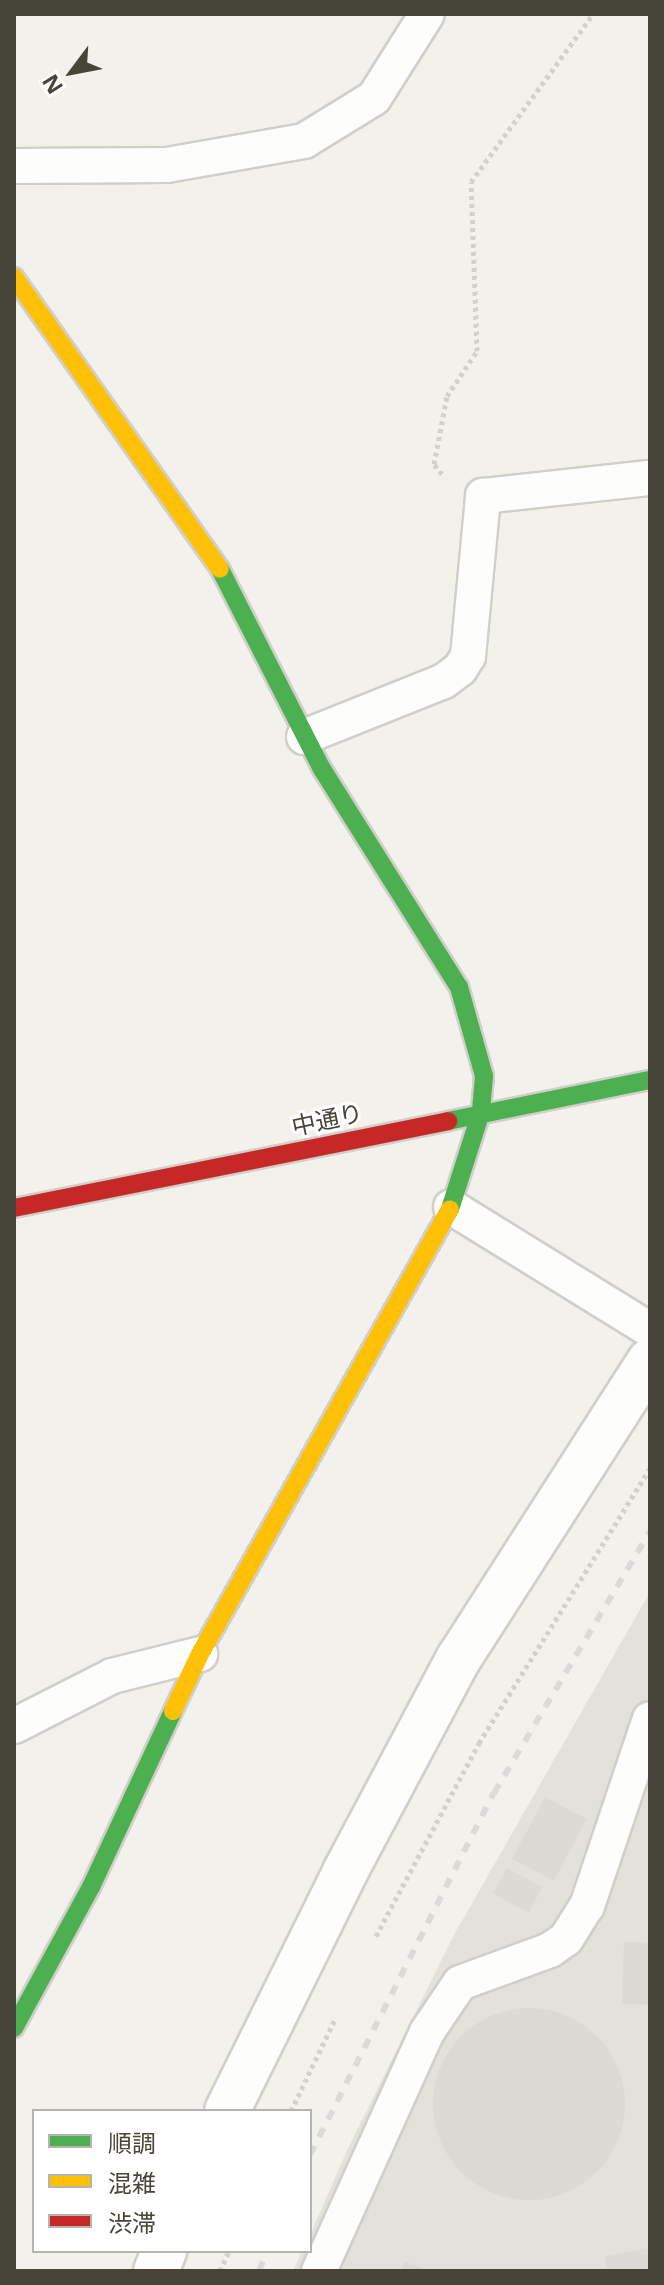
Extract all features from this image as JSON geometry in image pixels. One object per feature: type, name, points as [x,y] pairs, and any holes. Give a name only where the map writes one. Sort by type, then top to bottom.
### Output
[{"type":"street","points":[[14,277],[211,551],[304,737],[459,987],[484,1076],[481,1112],[451,1207],[200,1654],[91,1887],[14,2028]]},
{"type":"street","name":"中通り","points":[[14,1208],[650,1080]]},
{"type":"street","points":[[228,2109],[345,1872],[459,1658],[650,1361]]},
{"type":"lane","points":[[14,166],[167,165],[304,141],[374,98],[427,14]]},
{"type":"lane","points":[[304,737],[444,681],[460,669],[468,656],[483,496],[650,478]]},
{"type":"lane","points":[[451,1207],[650,1330]]},
{"type":"lane","points":[[14,1726],[112,1676],[200,1654]]},
{"type":"lane","points":[[329,2268],[427,2032],[460,1983],[550,1950],[566,1939],[587,1906],[650,1719]]},
{"type":"path","points":[[481,522],[434,464],[447,396],[477,351],[471,182],[593,14]]},
{"type":"path","points":[[369,1949],[479,1743],[650,1468]]},
{"type":"path","points":[[292,2109],[337,2014]]},
{"type":"shaded area","points":[[650,1592],[650,2271],[293,2271],[301,2253],[312,2253],[312,2230],[349,2146],[454,1935]]},
{"type":"building","points":[[545,1797],[586,1819],[554,1881],[512,1859]]},
{"type":"building","points":[[507,1868],[542,1887],[529,1912],[493,1894]]},
{"type":"building","points":[[624,1942],[650,1943],[648,2005],[622,2004]]},
{"type":"building","points":[[529,2008],[548,2009],[566,2015],[597,2036],[618,2067],[624,2085],[624,2123],[618,2141],[597,2172],[566,2193],[548,2199],[529,2200],[510,2199],[492,2193],[461,2172],[440,2141],[434,2123],[433,2104],[434,2085],[440,2067],[461,2036],[492,2015],[510,2009]]},
{"type":"building","points":[[650,2248],[650,2271],[607,2271],[605,2256]]},
{"type":"building","points":[[404,2261],[430,2271],[401,2271]]},
{"type":"railway","points":[[312,2151],[494,1793],[650,1531]]},
{"type":"railway","points":[[259,2271],[266,2253]]},
{"type":"traffic: fast","points":[[220,569],[322,769],[459,987],[484,1076],[481,1112],[450,1209]]},
{"type":"traffic: fast","points":[[448,1121],[650,1080]]},
{"type":"traffic: fast","points":[[14,2028],[91,1887],[173,1711]]},
{"type":"traffic: slow","points":[[14,277],[220,569]]},
{"type":"traffic: slow","points":[[173,1711],[200,1654],[450,1209]]},
{"type":"traffic: jam","points":[[14,1208],[448,1121]]}]
